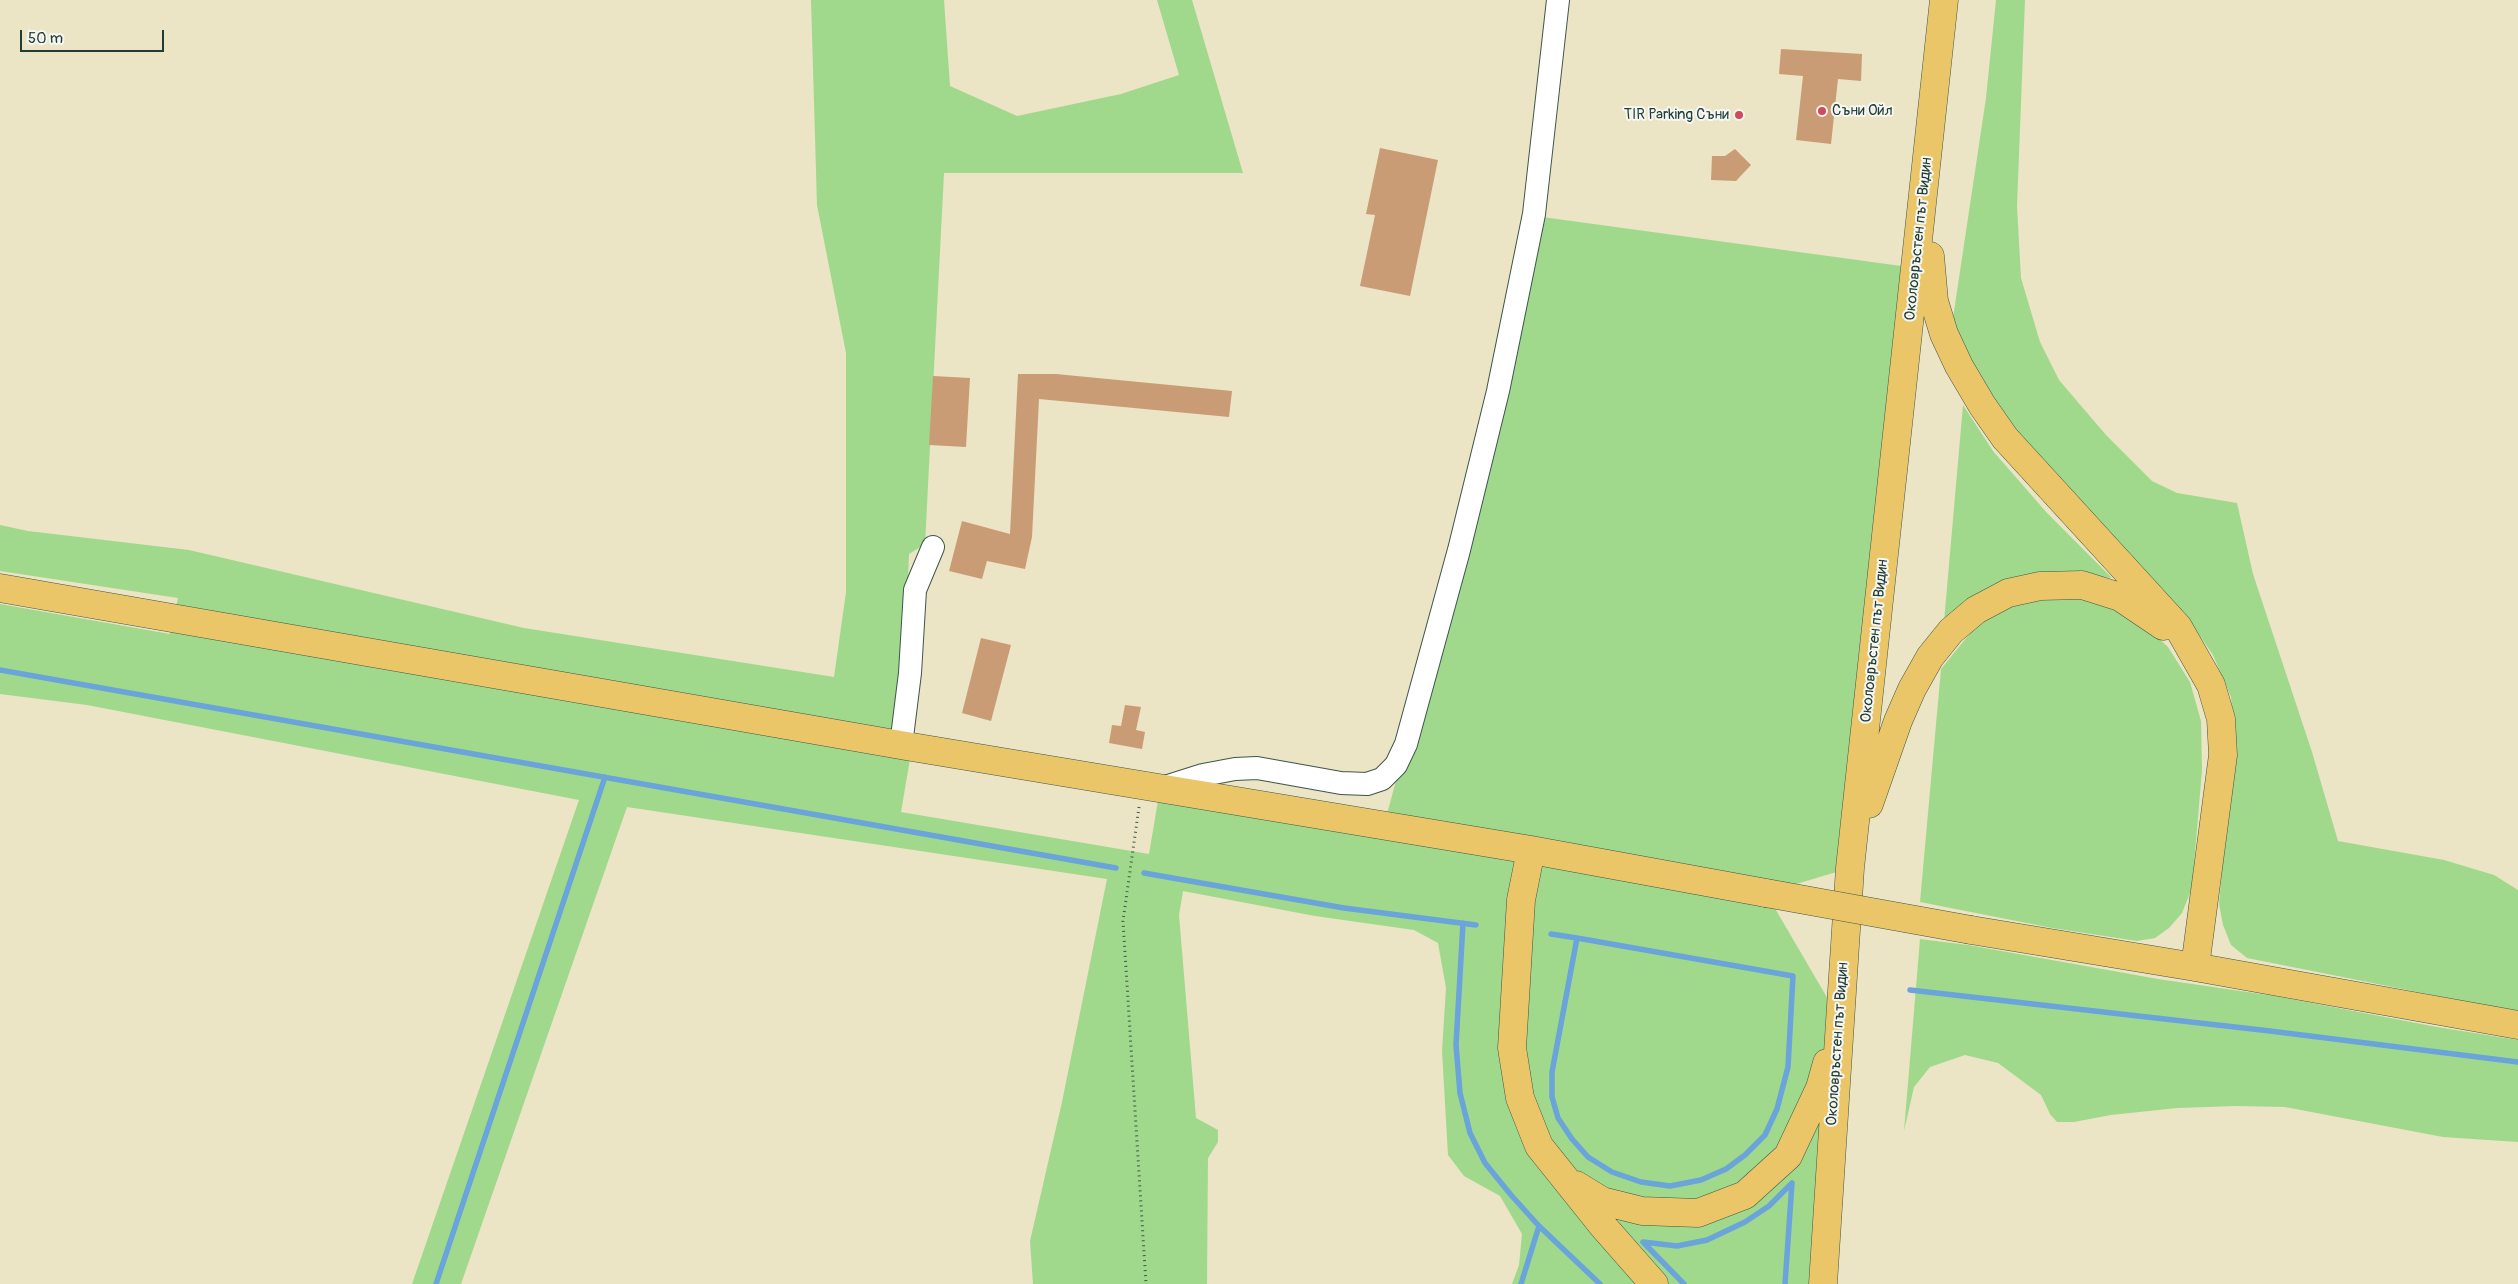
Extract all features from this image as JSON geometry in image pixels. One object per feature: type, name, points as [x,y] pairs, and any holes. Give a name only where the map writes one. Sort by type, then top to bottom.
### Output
[{"type":"main road","name":"Околовръстен път Видин","points":[[1823,1284],[1850,868],[1944,0]]},
{"type":"main road","points":[[1924,198],[1934,301],[1944,334],[1959,366],[1982,405],[2006,438],[2178,627],[2211,685],[2221,719],[2223,755],[2195,967]]},
{"type":"main road","points":[[1850,868],[1875,784],[1912,689],[1930,657],[1950,631],[1976,610],[2008,593],[2040,586],[2082,585],[2120,597],[2155,619],[2193,651]]},
{"type":"main road","points":[[0,588],[173,616],[1151,787],[1532,850],[1971,930],[2195,967],[2518,1025]]},
{"type":"main road","points":[[1532,850],[1522,900],[1512,1048],[1520,1098],[1539,1146],[1560,1175],[1654,1284]]},
{"type":"main road","points":[[1560,1175],[1602,1201],[1642,1211],[1698,1213],[1745,1194],[1788,1156],[1820,1088],[1839,1018]]},
{"type":"street","points":[[1151,787],[1235,769],[1257,768],[1341,784],[1367,784],[1382,779],[1396,765],[1408,735],[1460,550],[1498,391],[1534,214],[1558,0]]},
{"type":"street","points":[[902,744],[910,673],[915,590],[933,547]]},
{"type":"path","points":[[1146,1284],[1123,921],[1151,787]]},
{"type":"green space","points":[[811,0],[944,0],[950,86],[1017,116],[1121,94],[1179,75],[1157,0],[1192,0],[1243,173],[944,173],[925,544],[909,554],[902,744],[912,747],[901,812],[1149,854],[1160,789],[1384,825],[1406,744],[1535,216],[1916,268],[1850,868],[1766,893],[1839,1018],[1823,1284],[1512,1284],[1519,1265],[1522,1234],[1500,1196],[1464,1176],[1448,1155],[1442,1051],[1446,988],[1438,943],[1414,930],[1315,916],[1183,891],[1179,915],[1196,1118],[1218,1130],[1218,1142],[1208,1158],[1207,1284],[1033,1284],[1030,1241],[1062,1102],[1107,879],[627,807],[461,1284],[412,1284],[579,800],[87,705],[0,694],[0,604],[170,634],[178,598],[0,571],[0,525],[28,531],[189,550],[524,628],[834,677],[846,592],[846,353],[817,205]]},
{"type":"green space","points":[[1996,0],[2025,0],[2017,206],[2021,278],[2040,342],[2059,380],[2106,435],[2152,481],[2177,493],[2237,503],[2253,574],[2312,752],[2338,841],[2444,860],[2494,875],[2518,890],[2518,1012],[2247,958],[2231,945],[2223,925],[2219,904],[2234,737],[2231,697],[2213,655],[2189,620],[2015,441],[1973,374],[1953,318],[1986,98]]},
{"type":"green space","points":[[1963,405],[1993,451],[2047,513],[2112,578],[2089,576],[1944,622]]},
{"type":"green space","points":[[2070,596],[2108,607],[2141,622],[2168,647],[2190,682],[2201,721],[2202,770],[2192,888],[2182,913],[2169,928],[2155,938],[2137,941],[2052,928],[1920,902],[1941,669],[1971,632],[1995,612],[2029,599]]},
{"type":"green space","points":[[1920,939],[1968,945],[2158,979],[2275,996],[2437,1027],[2518,1040],[2518,1142],[2443,1137],[2285,1107],[2177,1108],[2111,1115],[2074,1122],[2057,1122],[2050,1114],[2041,1095],[1998,1063],[1965,1055],[1930,1067],[1914,1087],[1904,1131]]},
{"type":"building","points":[[1781,49],[1862,54],[1861,81],[1838,79],[1831,144],[1796,140],[1803,76],[1779,74]]},
{"type":"building","points":[[1380,148],[1438,160],[1410,296],[1360,286],[1375,215],[1366,214]]},
{"type":"building","points":[[1735,149],[1751,165],[1736,181],[1711,180],[1712,156],[1725,156]]},
{"type":"building","points":[[1018,374],[1056,374],[1232,391],[1229,417],[1039,399],[1032,537],[1025,569],[987,561],[982,579],[949,571],[962,521],[1010,534]]},
{"type":"building","points":[[933,376],[970,378],[966,447],[929,445]]},
{"type":"building","points":[[981,638],[1011,645],[991,721],[962,713]]},
{"type":"building","points":[[1125,705],[1141,707],[1136,730],[1145,732],[1142,749],[1109,743],[1112,725],[1121,726]]},
{"type":"waterway","points":[[0,670],[1116,868]]},
{"type":"waterway","points":[[436,1284],[605,777]]},
{"type":"waterway","points":[[1144,873],[1344,908],[1476,925]]},
{"type":"waterway","points":[[1463,923],[1456,1045],[1460,1093],[1470,1133],[1485,1163],[1511,1195],[1539,1226],[1600,1284]]},
{"type":"waterway","points":[[1551,934],[1577,938],[1793,976],[1788,1067],[1777,1109],[1765,1135],[1745,1155],[1726,1169],[1701,1180],[1670,1186],[1641,1182],[1612,1172],[1588,1157],[1572,1139],[1558,1118],[1552,1097],[1552,1072],[1577,938]]},
{"type":"waterway","points":[[1910,990],[2270,1031],[2518,1062]]},
{"type":"waterway","points":[[1684,1284],[1643,1242],[1677,1246],[1707,1240],[1745,1222],[1769,1206],[1792,1183]]},
{"type":"waterway","points":[[1785,1284],[1792,1183]]},
{"type":"waterway","points":[[1521,1284],[1539,1226]]},
{"type":"place","name":"Съни Ойл","points":[[1822,111]]},
{"type":"place","name":"TIR Parking Съни","points":[[1739,115]]}]
